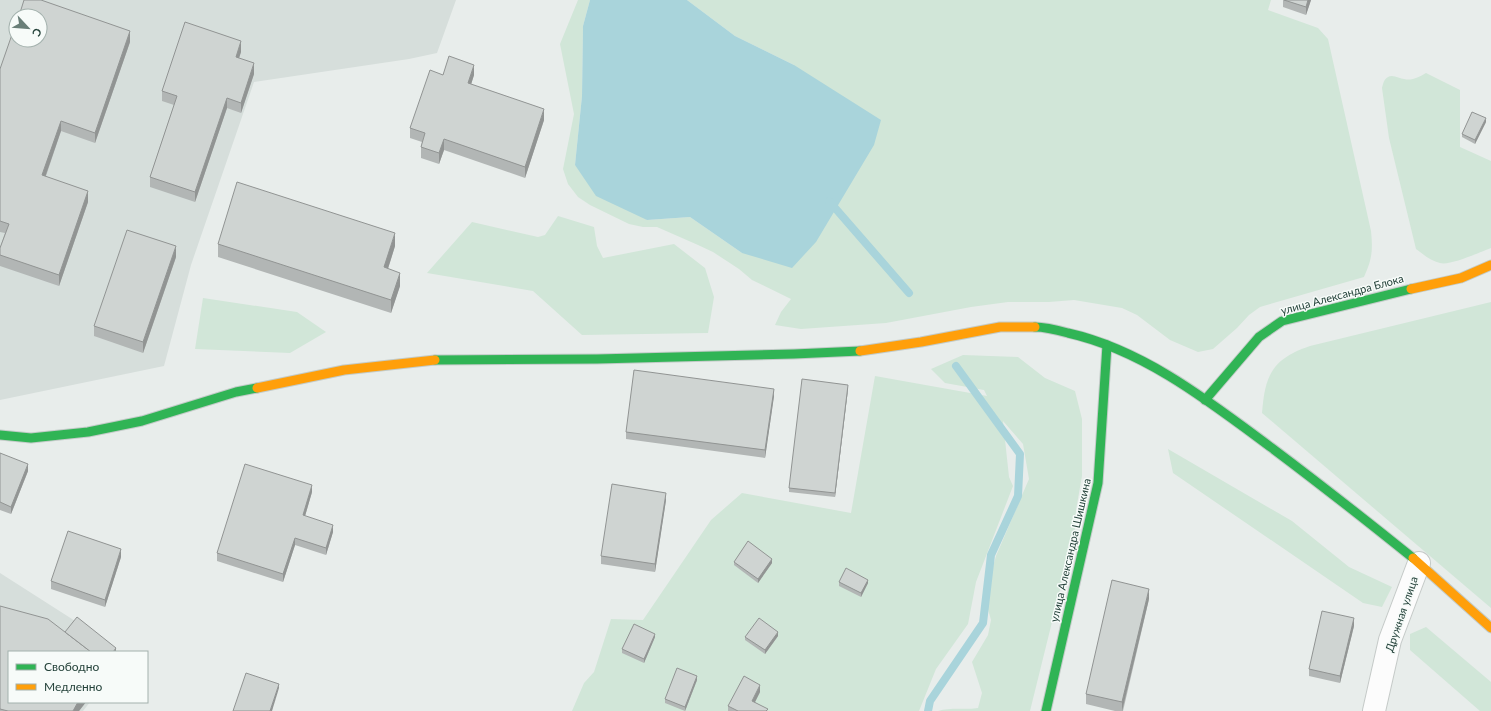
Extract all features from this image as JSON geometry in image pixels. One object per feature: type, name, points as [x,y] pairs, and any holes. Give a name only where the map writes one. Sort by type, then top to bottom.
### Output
[{"type":"street","name":"улица Александра Блока","points":[[1205,400],[1259,336],[1282,321],[1409,288],[1461,278],[1491,265]]},
{"type":"street","points":[[0,435],[31,438],[88,432],[142,421],[244,390],[344,370],[440,360],[597,359],[857,351],[921,342],[1000,326],[1044,327],[1078,335],[1107,345],[1142,361],[1175,380],[1226,414],[1336,496],[1419,563],[1491,628]]},
{"type":"street","name":"улица Александра Шишкина","points":[[1046,711],[1098,483],[1107,345]]},
{"type":"street","name":"Дружная улица","points":[[1374,711],[1390,640],[1419,563]]},
{"type":"shaded area","points":[[0,0],[456,0],[437,53],[409,59],[254,82],[191,265],[164,366],[0,400]]},
{"type":"shaded area","points":[[0,573],[72,619],[117,651],[8,651],[8,703],[89,703],[83,711],[0,711]]},
{"type":"green space","points":[[578,0],[590,0],[583,26],[582,96],[575,165],[647,220],[690,217],[742,253],[794,65],[735,36],[687,0],[1271,0],[1268,10],[1318,28],[1328,39],[1371,231],[1372,250],[1369,265],[1364,277],[1260,307],[1249,315],[1237,328],[1213,349],[1198,352],[1170,340],[1137,315],[1122,308],[1074,300],[1049,302],[1008,302],[971,307],[886,323],[801,329],[775,325],[781,312],[791,299],[752,280],[739,269],[713,252],[657,227],[643,227],[629,224],[590,205],[578,197],[568,184],[563,169],[574,114],[560,44]]},
{"type":"green space","points":[[1426,73],[1460,90],[1460,147],[1491,161],[1491,248],[1458,261],[1445,263],[1434,261],[1416,249],[1389,138],[1382,88],[1385,80],[1390,76],[1402,79],[1413,79]]},
{"type":"green space","points":[[558,216],[594,227],[597,246],[603,258],[674,244],[705,268],[714,297],[708,333],[582,335],[533,291],[427,273],[472,222],[538,237],[545,235]]},
{"type":"green space","points":[[203,298],[297,312],[326,332],[290,353],[195,349]]},
{"type":"green space","points":[[1491,302],[1491,608],[1262,413],[1265,388],[1273,370],[1279,363],[1297,351],[1310,346]]},
{"type":"green space","points":[[963,355],[1018,357],[1045,378],[1075,391],[1082,419],[1082,476],[1076,510],[1075,529],[1030,711],[938,711],[948,709],[978,708],[982,693],[972,662],[988,635],[991,620],[986,602],[988,585],[996,556],[1029,479],[1023,444],[1003,421],[1009,477],[1013,486],[976,582],[968,624],[936,669],[919,711],[572,711],[584,683],[594,672],[611,619],[643,620],[711,520],[742,493],[851,513],[875,376],[987,396],[984,390],[945,383],[931,369]]},
{"type":"green space","points":[[1168,449],[1292,521],[1349,567],[1392,587],[1382,607],[1363,603],[1173,473]]},
{"type":"green space","points":[[1426,627],[1491,682],[1491,711],[1480,711],[1410,650],[1410,634]]},
{"type":"water","points":[[590,0],[687,0],[735,36],[794,65],[881,120],[874,145],[816,242],[792,268],[742,253],[690,217],[647,220],[596,196],[575,165],[582,96],[583,26]]},
{"type":"building","points":[[24,0],[41,0],[130,31],[95,133],[61,121],[42,175],[88,191],[59,275],[0,255],[0,248],[9,224],[0,221],[0,69],[8,46],[8,48],[48,48],[48,8],[22,8]]},
{"type":"building","points":[[1284,0],[1308,0],[1306,7]]},
{"type":"building","points":[[185,22],[241,41],[236,57],[254,63],[241,103],[227,98],[195,192],[150,177],[177,96],[162,91]]},
{"type":"building","points":[[449,56],[474,65],[468,83],[544,109],[525,167],[444,139],[439,153],[421,147],[425,133],[410,128],[430,70],[443,75]]},
{"type":"building","points":[[1472,112],[1486,118],[1475,140],[1462,134]]},
{"type":"building","points":[[237,182],[395,233],[384,267],[400,273],[391,300],[218,244]]},
{"type":"building","points":[[127,230],[176,246],[143,342],[94,326]]},
{"type":"building","points":[[634,370],[774,389],[765,450],[626,432]]},
{"type":"building","points":[[802,379],[848,385],[835,493],[789,488]]},
{"type":"building","points":[[0,453],[28,464],[11,507],[0,502]]},
{"type":"building","points":[[245,464],[312,485],[303,515],[333,525],[326,548],[295,538],[283,574],[217,553]]},
{"type":"building","points":[[612,484],[666,493],[655,564],[601,556]]},
{"type":"building","points":[[68,531],[121,549],[105,600],[51,581]]},
{"type":"building","points":[[748,541],[772,559],[758,579],[734,562]]},
{"type":"building","points":[[846,568],[868,580],[861,593],[839,582]]},
{"type":"building","points":[[1112,580],[1149,589],[1122,702],[1086,694]]},
{"type":"building","points":[[0,606],[48,619],[90,651],[8,651],[8,703],[77,703],[73,711],[8,711],[0,709]]},
{"type":"building","points":[[1322,611],[1354,618],[1340,676],[1309,669]]},
{"type":"building","points":[[77,617],[116,648],[114,651],[90,651],[65,632]]},
{"type":"building","points":[[759,618],[778,632],[765,650],[745,637]]},
{"type":"building","points":[[634,624],[655,634],[644,659],[622,649]]},
{"type":"building","points":[[677,668],[697,676],[685,707],[665,699]]},
{"type":"building","points":[[246,673],[279,684],[270,711],[233,711]]},
{"type":"building","points":[[744,676],[760,685],[752,701],[768,709],[766,711],[738,711],[728,706]]},
{"type":"waterway","points":[[829,201],[909,293]]},
{"type":"waterway","points":[[928,711],[930,701],[983,623],[991,555],[1018,496],[1020,454],[956,366]]},
{"type":"traffic: fast","points":[[1205,400],[1259,337],[1282,321],[1411,289]]},
{"type":"traffic: fast","points":[[1035,327],[1056,330],[1096,341],[1150,365],[1175,380],[1225,413],[1272,448],[1413,558]]},
{"type":"traffic: fast","points":[[1046,711],[1098,483],[1107,345]]},
{"type":"traffic: fast","points":[[435,360],[597,359],[860,351]]},
{"type":"traffic: fast","points":[[0,435],[31,438],[88,432],[142,421],[236,392],[257,388]]},
{"type":"traffic: slow","points":[[1411,289],[1461,278],[1491,265]]},
{"type":"traffic: slow","points":[[860,351],[921,342],[1000,327],[1035,327]]},
{"type":"traffic: slow","points":[[257,388],[344,370],[435,360]]},
{"type":"traffic: slow","points":[[1413,558],[1491,628]]}]
